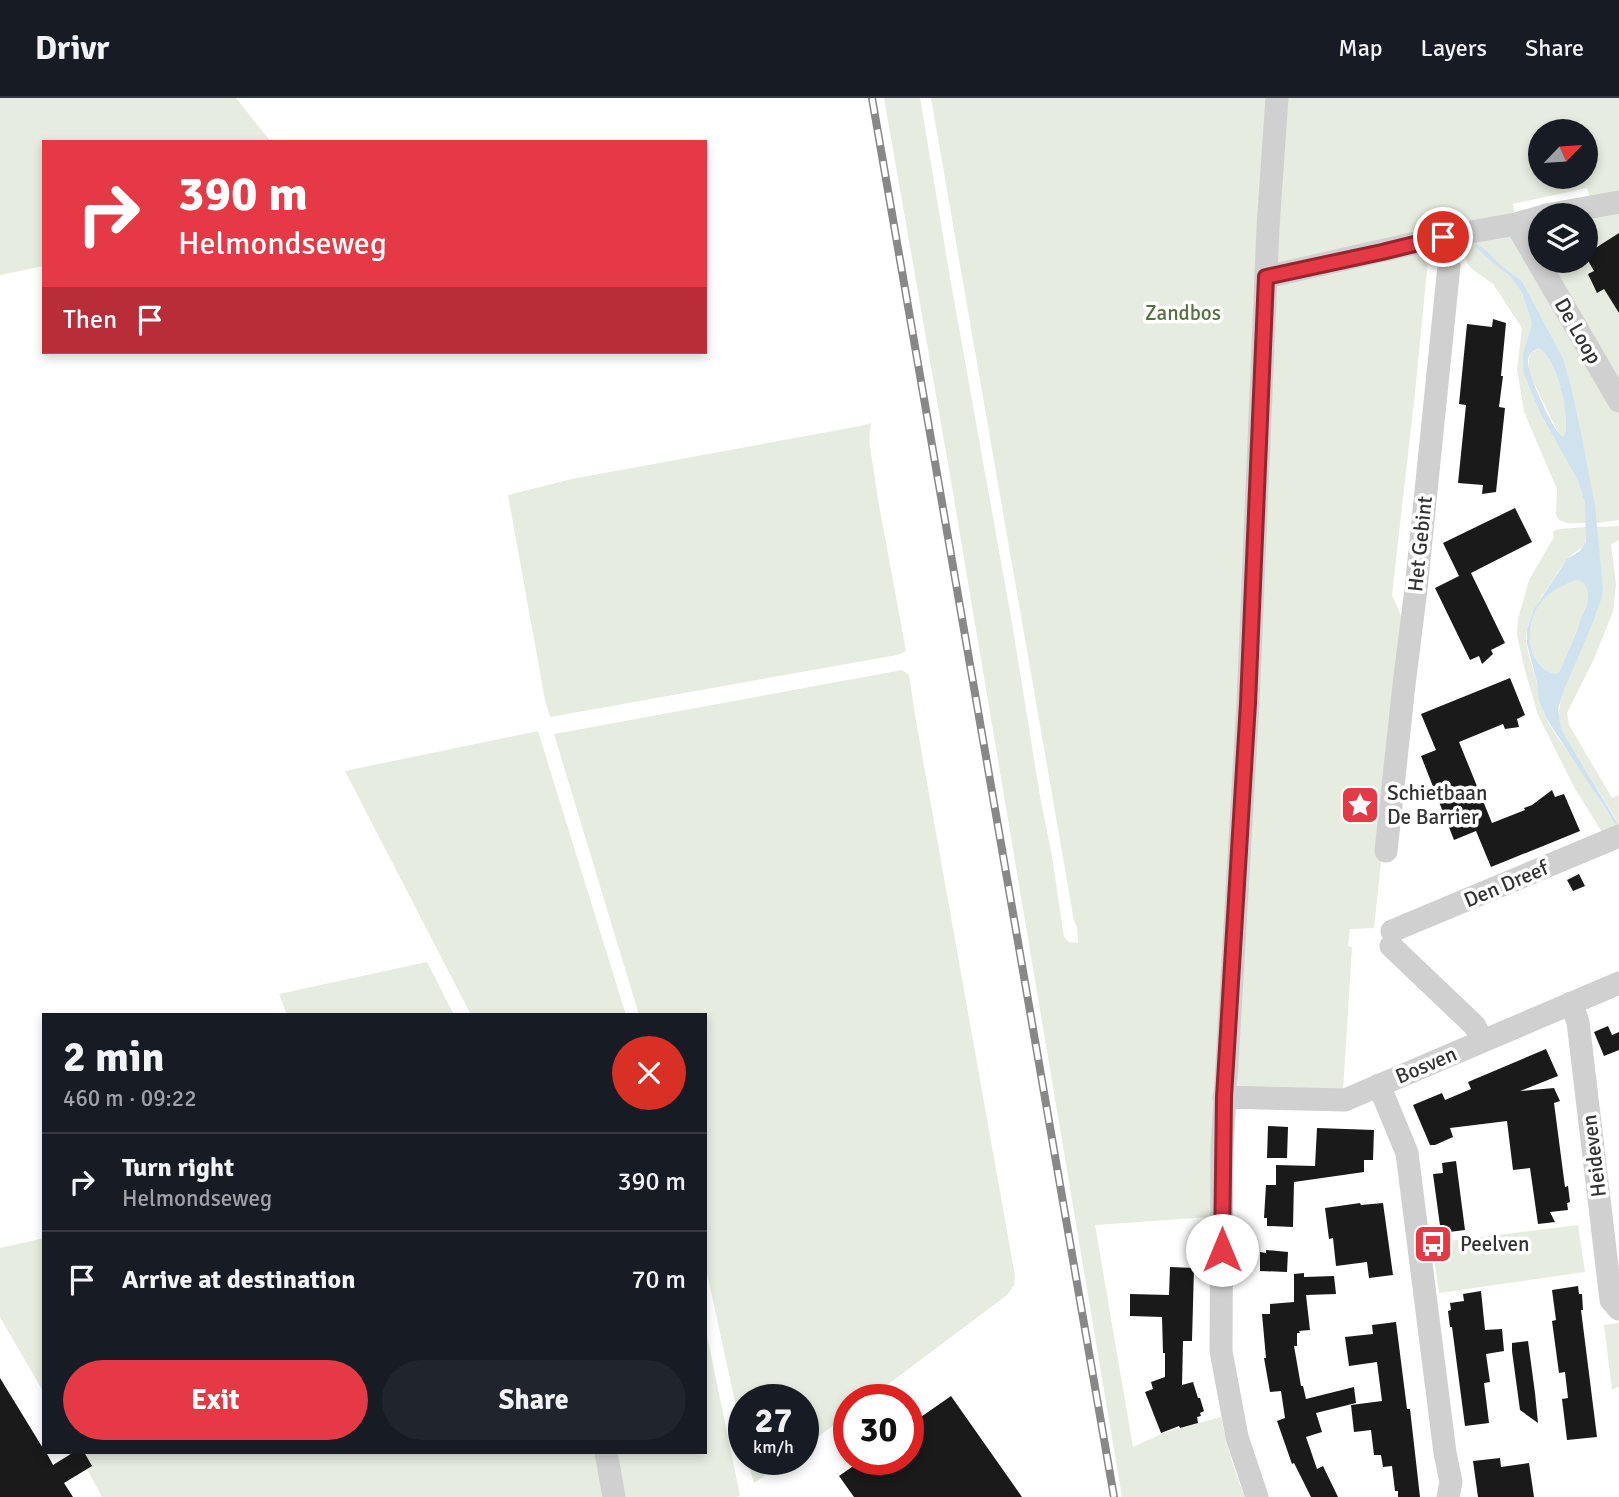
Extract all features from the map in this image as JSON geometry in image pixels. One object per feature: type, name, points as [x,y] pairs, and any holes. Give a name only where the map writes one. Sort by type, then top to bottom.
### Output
[{"type":"street","points":[[1257,1497],[1237,1437],[1221,1351],[1222,1149],[1248,703],[1266,277],[1277,98]]},
{"type":"street","points":[[1598,206],[1619,202]]},
{"type":"street","points":[[1266,277],[1528,220]]},
{"type":"street","name":"De Loop","points":[[1516,224],[1619,401]]},
{"type":"street","name":"Het Gebint","points":[[1386,851],[1449,266],[1443,237]]},
{"type":"street","name":"Den Dreef","points":[[1482,1041],[1475,1026],[1391,938],[1619,836]]},
{"type":"street","name":"Bosven","points":[[1224,1097],[1345,1100],[1619,983]]},
{"type":"street","name":"Heideven","points":[[1571,1003],[1578,1022],[1611,1300],[1619,1309]]},
{"type":"street","points":[[1379,1085],[1407,1153],[1445,1453],[1451,1482],[1448,1497]]},
{"type":"street","points":[[606,1454],[614,1497]]},
{"type":"green space","points":[[0,98],[236,98],[269,140],[42,140],[42,266],[0,275]]},
{"type":"green space","name":"Zandbos","points":[[884,98],[920,98],[1064,937],[1069,942],[1078,943],[931,98],[1619,98],[1619,196],[1591,201],[1587,189],[1598,189],[1598,119],[1528,119],[1528,189],[1582,189],[1513,204],[1515,217],[1429,250],[1392,595],[1406,627],[1374,928],[1350,929],[1348,946],[1352,947],[1343,1091],[1238,1090],[1238,1080],[1218,1073],[1210,1217],[1095,1225],[1133,1447],[1166,1432],[1221,1417],[1245,1497],[1122,1497]]},
{"type":"green space","points":[[1619,213],[1619,385],[1551,273],[1598,273],[1598,217]]},
{"type":"green space","points":[[1505,234],[1515,240],[1528,262],[1528,273],[1535,273],[1619,413],[1619,520],[1596,523],[1579,422],[1563,358],[1522,281],[1488,252],[1476,246],[1510,276],[1522,293],[1532,324],[1524,375],[1540,413],[1577,479],[1585,503],[1586,523],[1558,519],[1557,489],[1524,412],[1517,369],[1522,328],[1493,284],[1467,263],[1463,243]]},
{"type":"green space","points":[[1539,348],[1552,364],[1561,388],[1566,425],[1563,436],[1559,434],[1528,368],[1530,354]]},
{"type":"green space","points":[[871,423],[869,440],[906,651],[897,655],[550,717],[508,495],[572,479]]},
{"type":"green space","points":[[1619,526],[1619,540],[1611,544],[1616,584],[1613,612],[1593,661],[1567,713],[1569,725],[1612,798],[1619,795],[1619,832],[1605,837],[1574,787],[1538,715],[1517,635],[1518,619],[1529,580],[1554,537],[1553,531],[1586,527],[1584,545],[1563,564],[1535,608],[1528,624],[1526,641],[1546,718],[1617,825],[1561,729],[1559,713],[1568,678],[1593,623],[1603,588],[1596,527]]},
{"type":"green space","points":[[1576,580],[1587,587],[1588,600],[1559,672],[1554,674],[1544,669],[1532,652],[1532,619],[1547,596]]},
{"type":"green space","points":[[902,670],[909,675],[1015,1276],[1014,1285],[1007,1295],[888,1384],[833,1384],[833,1426],[819,1436],[819,1384],[731,1384],[707,1273],[707,1013],[638,1013],[554,734]]},
{"type":"green space","points":[[538,731],[625,1013],[470,1013],[345,771]]},
{"type":"green space","points":[[427,962],[453,1013],[286,1013],[279,994]]},
{"type":"green space","points":[[1578,1225],[1585,1272],[1439,1293],[1432,1243]]},
{"type":"green space","points":[[42,1238],[42,1390],[0,1317],[0,1248]]},
{"type":"green space","points":[[1619,1323],[1619,1387],[1612,1390],[1604,1325]]},
{"type":"green space","points":[[707,1336],[728,1437],[728,1475],[736,1475],[740,1495],[622,1497],[616,1454],[707,1454]]},
{"type":"green space","points":[[79,1454],[601,1454],[609,1497],[102,1497]]},
{"type":"green space","points":[[752,1475],[766,1475],[754,1483]]},
{"type":"water","points":[[1477,244],[1488,252],[1522,281],[1563,358],[1571,385],[1595,506],[1603,588],[1594,620],[1558,709],[1561,729],[1618,824],[1616,825],[1546,718],[1539,700],[1527,644],[1527,629],[1534,609],[1567,559],[1580,551],[1586,541],[1585,503],[1577,479],[1540,413],[1524,375],[1523,355],[1532,324],[1522,293],[1510,276],[1475,246]],"holes":[[[1539,348],[1552,364],[1561,388],[1566,425],[1563,436],[1555,428],[1545,409],[1528,366],[1529,356]],[[1576,580],[1586,587],[1587,602],[1559,672],[1554,674],[1544,669],[1532,652],[1532,619],[1547,596]]]},
{"type":"building","points":[[1619,233],[1619,313],[1604,289],[1597,293],[1588,274],[1598,273],[1598,246]]},
{"type":"building","points":[[1493,319],[1506,323],[1499,407],[1505,408],[1496,492],[1482,494],[1483,485],[1458,483],[1466,405],[1459,404],[1467,324],[1492,327]]},
{"type":"building","points":[[1515,508],[1532,542],[1471,573],[1505,643],[1491,650],[1493,654],[1482,664],[1479,656],[1470,660],[1435,588],[1459,576],[1443,543]]},
{"type":"building","points":[[1510,678],[1525,715],[1517,719],[1519,727],[1505,729],[1503,724],[1459,742],[1492,823],[1525,810],[1524,808],[1552,790],[1555,797],[1564,794],[1580,831],[1491,867],[1476,831],[1454,840],[1421,756],[1436,750],[1421,714]]},
{"type":"building","points":[[1579,874],[1585,886],[1573,891],[1567,880]]},
{"type":"building","points":[[1608,1026],[1612,1035],[1619,1032],[1619,1050],[1604,1056],[1594,1032]]},
{"type":"building","points":[[1546,1049],[1558,1076],[1520,1091],[1554,1088],[1560,1101],[1554,1103],[1565,1187],[1568,1186],[1570,1202],[1567,1203],[1568,1210],[1550,1212],[1555,1222],[1538,1224],[1530,1168],[1513,1170],[1507,1121],[1450,1128],[1453,1137],[1430,1145],[1413,1105],[1442,1093],[1445,1100],[1471,1089],[1468,1082]]},
{"type":"building","points":[[1268,1126],[1288,1127],[1287,1158],[1267,1158]]},
{"type":"building","points":[[1317,1128],[1374,1130],[1373,1160],[1364,1160],[1364,1172],[1294,1182],[1293,1227],[1267,1226],[1267,1218],[1264,1218],[1266,1185],[1276,1185],[1276,1165],[1315,1166]]},
{"type":"building","points":[[1456,1161],[1465,1230],[1441,1233],[1433,1174],[1443,1173],[1442,1163]]},
{"type":"building","points":[[1383,1203],[1393,1275],[1369,1278],[1367,1262],[1336,1266],[1333,1238],[1329,1239],[1325,1208]]},
{"type":"building","points":[[1266,1250],[1288,1252],[1287,1272],[1260,1271],[1260,1252],[1266,1253]]},
{"type":"building","points":[[1170,1267],[1194,1268],[1192,1341],[1183,1341],[1182,1385],[1193,1382],[1204,1411],[1197,1417],[1198,1423],[1161,1433],[1145,1392],[1153,1389],[1151,1382],[1165,1377],[1162,1317],[1130,1316],[1130,1294],[1169,1295]]},
{"type":"building","points":[[1304,1273],[1304,1277],[1334,1276],[1336,1294],[1306,1295],[1310,1330],[1297,1333],[1297,1346],[1294,1346],[1306,1399],[1354,1387],[1356,1403],[1316,1413],[1322,1432],[1306,1437],[1317,1469],[1323,1466],[1338,1497],[1311,1497],[1294,1463],[1292,1464],[1277,1421],[1285,1418],[1281,1391],[1270,1392],[1264,1358],[1262,1314],[1270,1314],[1270,1304],[1294,1302],[1294,1274]]},
{"type":"building","points":[[1578,1286],[1579,1294],[1582,1294],[1581,1310],[1597,1437],[1567,1440],[1562,1399],[1568,1398],[1565,1372],[1559,1373],[1552,1321],[1556,1320],[1552,1290]]},
{"type":"building","points":[[1481,1291],[1485,1330],[1502,1329],[1504,1351],[1486,1354],[1490,1382],[1484,1383],[1489,1423],[1465,1426],[1448,1311],[1451,1310],[1450,1303],[1464,1301],[1463,1294]]},
{"type":"building","points":[[1396,1322],[1420,1497],[1398,1497],[1392,1466],[1383,1467],[1381,1455],[1374,1455],[1371,1430],[1354,1432],[1351,1405],[1382,1401],[1377,1362],[1349,1366],[1345,1337],[1373,1334],[1372,1325]]},
{"type":"building","points":[[1528,1341],[1538,1423],[1520,1410],[1512,1351],[1512,1343]]},
{"type":"building","points":[[0,1378],[42,1447],[42,1454],[47,1454],[53,1465],[71,1454],[85,1454],[92,1466],[64,1483],[73,1497],[0,1497]]},
{"type":"building","points":[[951,1396],[1022,1497],[854,1497],[840,1475],[924,1475],[924,1415]]},
{"type":"building","points":[[1500,1458],[1501,1467],[1529,1463],[1534,1497],[1478,1497],[1473,1461]]},
{"type":"railway","points":[[872,98],[1114,1497]]},
{"type":"place","name":"Schietbaan De Barrier","points":[[1360,805]]},
{"type":"place","name":"Peelven","points":[[1433,1244]]},
{"type":"route","points":[[1222,1250],[1224,1097],[1248,703],[1266,277],[1443,237]]}]
